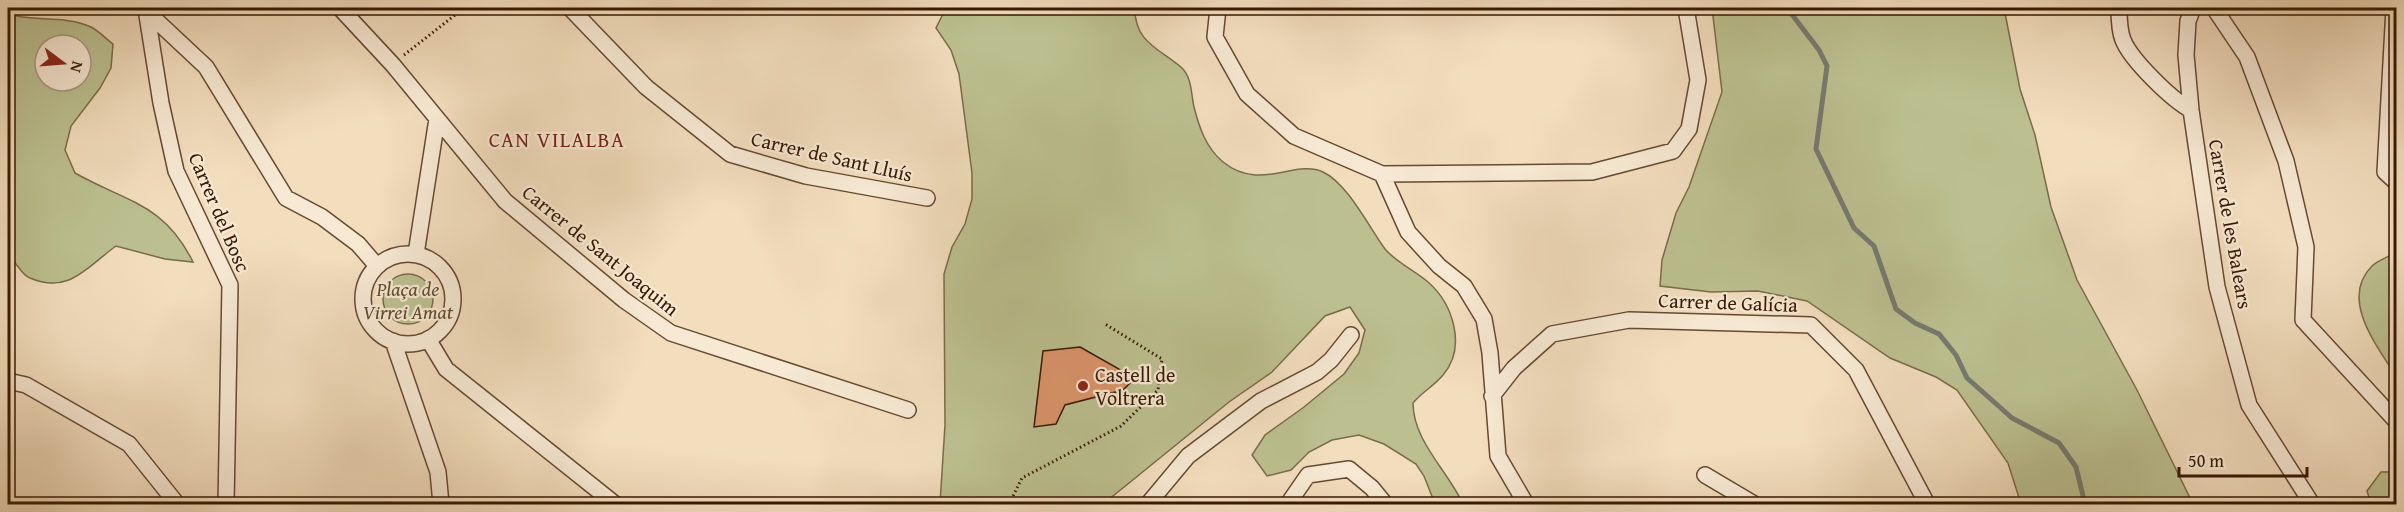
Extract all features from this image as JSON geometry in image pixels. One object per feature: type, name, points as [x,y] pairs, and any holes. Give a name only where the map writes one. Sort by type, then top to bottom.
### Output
[{"type":"street","points":[[145,8],[206,67],[286,198],[322,217],[358,244],[377,266]]},
{"type":"street","name":"Carrer del Bosc","points":[[145,8],[161,103],[176,171],[230,285],[225,504]]},
{"type":"street","name":"Carrer de Sant Joaquim","points":[[340,8],[393,65],[505,201],[624,300],[671,333],[908,410]]},
{"type":"street","name":"Carrer de Sant Lluís","points":[[570,8],[646,87],[730,154],[806,176],[927,198]]},
{"type":"street","points":[[1218,8],[1215,37],[1247,94],[1294,136],[1382,174],[1592,172],[1673,151],[1689,129],[1698,80],[1686,8]]},
{"type":"street","points":[[2119,8],[2123,40],[2130,52],[2179,104],[2191,110]]},
{"type":"street","name":"Carrer de les Balears","points":[[2193,8],[2186,38],[2191,110],[2217,287],[2249,405],[2312,504]]},
{"type":"street","points":[[2214,8],[2247,57],[2286,162],[2306,247],[2303,320],[2397,422]]},
{"type":"street","points":[[2394,8],[2385,172],[2397,182]]},
{"type":"street","points":[[416,254],[437,119]]},
{"type":"street","points":[[1382,174],[1408,232],[1439,266],[1464,286],[1484,319],[1490,353],[1498,456],[1526,504]]},
{"type":"street","points":[[416,254],[441,267],[449,279],[453,292],[453,306],[448,320],[440,331],[428,339],[417,343],[393,341],[375,328],[364,308],[364,293],[368,278],[377,266],[395,256],[416,254]]},
{"type":"street","name":"Carrer de Galícia","points":[[1492,396],[1514,368],[1552,334],[1629,320],[1811,325],[1856,370],[1927,504]]},
{"type":"street","points":[[1148,504],[1188,456],[1262,401],[1317,372],[1351,334]]},
{"type":"street","points":[[428,339],[446,369],[615,504]]},
{"type":"street","points":[[393,341],[438,472],[441,504]]},
{"type":"street","points":[[8,381],[26,385],[129,444],[177,504]]},
{"type":"street","points":[[1292,504],[1290,501],[1308,475],[1349,469],[1372,488],[1385,504]]},
{"type":"street","points":[[1705,475],[1754,504]]},
{"type":"path","points":[[393,65],[464,8]]},
{"type":"path","points":[[1009,504],[1022,478],[1121,426],[1158,390],[1162,359],[1104,324]]},
{"type":"green space","points":[[946,8],[1135,8],[1136,20],[1144,37],[1185,72],[1201,130],[1212,150],[1223,162],[1237,171],[1250,174],[1264,175],[1312,169],[1323,172],[1341,186],[1385,249],[1437,291],[1450,314],[1455,339],[1450,364],[1443,375],[1413,403],[1415,417],[1425,443],[1463,504],[1435,504],[1424,476],[1416,464],[1384,444],[1359,435],[1332,440],[1309,452],[1291,470],[1267,476],[1252,455],[1265,435],[1344,374],[1359,353],[1365,330],[1350,307],[1325,316],[1272,372],[1229,402],[1103,504],[940,504],[945,425],[944,274],[952,247],[965,224],[972,199],[972,173],[959,74],[951,50],[936,28]]},
{"type":"green space","points":[[1712,8],[2004,8],[2020,89],[2035,135],[2051,207],[2077,280],[2137,390],[2193,504],[2021,504],[2008,463],[1957,390],[1936,377],[1890,358],[1807,301],[1758,291],[1711,292],[1660,286],[1662,260],[1676,213],[1689,187],[1722,92]]},
{"type":"green space","points":[[8,14],[81,23],[94,29],[113,44],[111,68],[100,88],[71,126],[65,150],[75,173],[127,198],[156,216],[170,227],[193,262],[165,259],[116,246],[77,276],[56,283],[30,278],[8,255]]},
{"type":"green space","points":[[2396,252],[2396,376],[2364,322],[2359,293],[2363,279],[2372,266]]},
{"type":"green space","name":"Plaça de Virrei Amat","points":[[403,274],[413,274],[426,281],[433,294],[433,304],[426,317],[413,324],[403,324],[394,320],[387,313],[383,304],[383,294],[387,285],[394,278]]},
{"type":"green space","points":[[2381,472],[2396,472],[2396,504],[2371,504],[2367,491]]},
{"type":"building","name":"Castell de Voltrera","points":[[1080,347],[1119,369],[1130,383],[1123,390],[1065,405],[1056,424],[1034,427],[1043,351]]},
{"type":"waterway","points":[[1787,8],[1819,50],[1827,66],[1816,149],[1854,228],[1874,246],[1896,309],[1915,323],[1939,334],[1956,355],[1967,378],[2012,418],[2059,443],[2076,467],[2085,504]]},
{"type":"place","name":"Castell de Voltrera","points":[[1083,386]]},
{"type":"district","name":"CAN VILALBA","points":[[557,139]]}]
